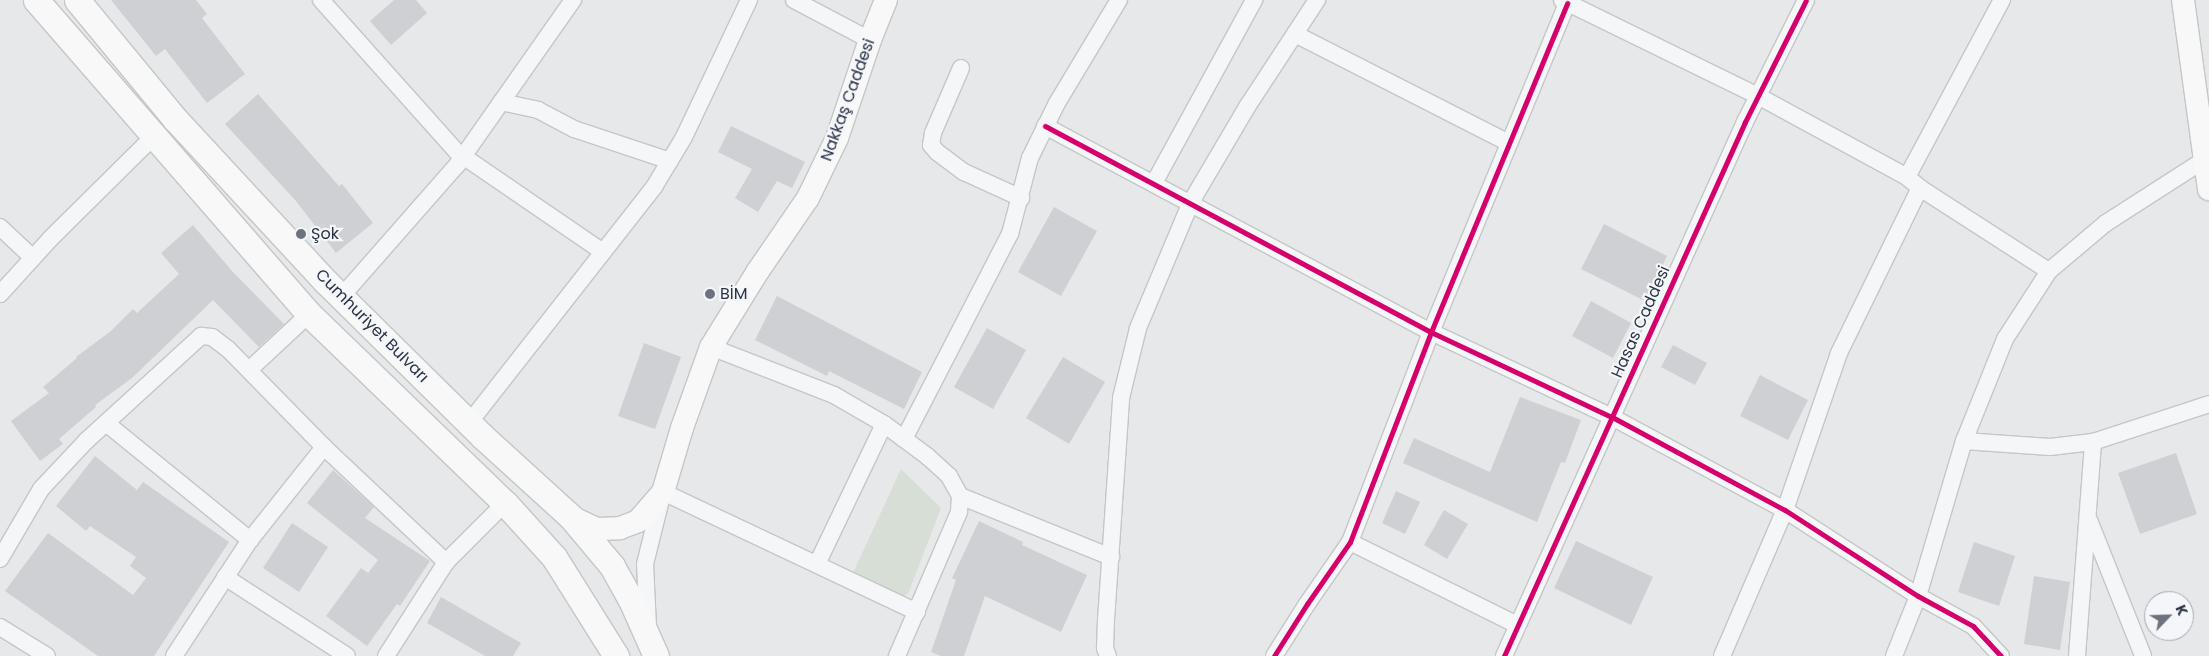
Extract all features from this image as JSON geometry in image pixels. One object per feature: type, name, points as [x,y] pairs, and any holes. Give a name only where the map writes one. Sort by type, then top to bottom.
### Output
[{"type":"main road","points":[[36,0],[153,137],[309,314],[505,503],[554,557],[616,654]]},
{"type":"main road","name":"Cumhuriyet Bulvarı","points":[[78,1],[175,119],[341,297],[469,423],[571,517],[612,566],[632,602],[652,650]]},
{"type":"main road","points":[[565,574],[565,555],[579,544],[587,545],[603,556]]},
{"type":"street","points":[[321,0],[463,156],[602,252]]},
{"type":"street","points":[[341,297],[463,156],[573,0]]},
{"type":"street","points":[[469,423],[654,187],[684,137],[749,0]]},
{"type":"street","points":[[794,0],[870,40]]},
{"type":"street","name":"Nakkaş Caddesi","points":[[663,492],[682,428],[711,347],[758,272],[808,198],[837,138],[870,40],[886,0]]},
{"type":"street","points":[[904,439],[1010,234],[1030,158],[1057,102],[1119,0]]},
{"type":"street","points":[[1154,183],[1254,0]]},
{"type":"street","points":[[1108,656],[1105,648],[1121,398],[1138,328],[1191,202],[1247,107],[1317,0]]},
{"type":"street","name":"Hasas Caddesi","points":[[1504,656],[1758,96],[1806,0]]},
{"type":"street","points":[[1722,656],[1785,510],[1839,353],[1913,183],[2002,0]]},
{"type":"street","points":[[2183,0],[2209,189]]},
{"type":"street","points":[[1274,656],[1350,542],[1431,332],[1509,143],[1564,2],[1758,96],[1913,183],[2050,271]]},
{"type":"street","points":[[1295,34],[1509,143]]},
{"type":"street","points":[[961,68],[933,133],[932,145],[937,152],[964,172],[1021,198]]},
{"type":"street","points":[[501,102],[538,110],[574,129],[670,161]]},
{"type":"street","points":[[1046,126],[1431,332],[1612,417],[1785,510],[1918,596],[1973,626],[2001,656]]},
{"type":"street","points":[[0,294],[153,137]]},
{"type":"street","points":[[1894,656],[1918,596],[1964,441],[2004,339],[2050,271],[2106,224],[2204,160]]},
{"type":"street","points":[[0,227],[33,258]]},
{"type":"street","points":[[249,370],[309,314]]},
{"type":"street","points":[[0,559],[41,489],[106,423],[201,336],[212,337],[228,348],[324,447],[446,562]]},
{"type":"street","points":[[711,347],[834,396],[884,424],[949,476],[960,496],[959,512],[897,656]]},
{"type":"street","points":[[1964,441],[2050,447],[2093,442],[2209,404]]},
{"type":"street","points":[[106,423],[250,540]]},
{"type":"street","points":[[817,564],[884,424]]},
{"type":"street","points":[[2077,656],[2093,442]]},
{"type":"street","points":[[174,656],[250,540],[324,447]]},
{"type":"street","points":[[571,517],[597,529],[620,528],[638,521],[663,492]]},
{"type":"street","points":[[663,492],[917,612]]},
{"type":"street","points":[[652,650],[645,564],[663,492]]},
{"type":"street","points":[[960,496],[1110,557]]},
{"type":"street","points":[[386,656],[446,562],[505,503]]},
{"type":"street","points":[[2088,516],[2143,656]]},
{"type":"street","points":[[1350,542],[1517,626]]},
{"type":"street","points":[[225,577],[347,656]]},
{"type":"street","points":[[0,627],[47,656]]},
{"type":"shaded area","points":[[901,469],[941,508],[908,594],[899,597],[853,573]]},
{"type":"building","points":[[111,0],[196,0],[207,14],[202,18],[245,74],[207,103],[165,49],[156,56]]},
{"type":"building","points":[[394,0],[416,0],[427,13],[391,45],[370,21]]},
{"type":"building","points":[[258,94],[339,186],[342,184],[373,223],[336,253],[296,201],[225,124]]},
{"type":"building","points":[[731,126],[805,162],[792,188],[777,181],[758,212],[735,198],[752,169],[718,152]]},
{"type":"building","points":[[1054,207],[1097,231],[1061,296],[1018,272]]},
{"type":"building","points":[[1604,224],[1667,256],[1645,301],[1581,269]]},
{"type":"building","points":[[193,225],[232,271],[284,324],[259,347],[213,300],[132,378],[95,405],[96,407],[59,439],[63,444],[40,461],[11,421],[49,393],[43,387],[76,357],[111,331],[133,309],[137,313],[179,274],[161,253]]},
{"type":"building","points":[[777,296],[922,372],[904,409],[829,371],[827,376],[755,340]]},
{"type":"building","points":[[1591,301],[1631,323],[1613,358],[1572,336]]},
{"type":"building","points":[[987,328],[1026,350],[993,409],[954,387]]},
{"type":"building","points":[[644,343],[681,357],[655,429],[618,416]]},
{"type":"building","points":[[1673,345],[1707,363],[1695,385],[1661,367]]},
{"type":"building","points":[[1063,357],[1105,382],[1069,444],[1026,418]]},
{"type":"building","points":[[1760,375],[1808,400],[1788,440],[1740,416]]},
{"type":"building","points":[[1520,397],[1581,420],[1565,463],[1561,462],[1537,522],[1403,463],[1414,438],[1490,472]]},
{"type":"building","points":[[2176,453],[2197,514],[2140,534],[2118,473]]},
{"type":"building","points":[[95,456],[137,490],[143,482],[229,542],[154,656],[98,656],[5,591],[48,533],[133,595],[146,578],[130,566],[136,557],[90,526],[86,531],[56,506]]},
{"type":"building","points":[[333,470],[374,507],[365,518],[430,561],[400,606],[397,604],[367,646],[326,616],[361,568],[368,573],[378,560],[307,503]]},
{"type":"building","points":[[1396,491],[1420,502],[1405,534],[1382,523]]},
{"type":"building","points":[[1444,510],[1468,524],[1447,559],[1424,545]]},
{"type":"building","points":[[979,521],[1023,542],[1022,545],[1087,575],[1061,632],[985,596],[964,656],[941,656],[931,652],[956,580],[952,578]]},
{"type":"building","points":[[292,523],[328,547],[299,592],[263,568]]},
{"type":"building","points":[[1576,541],[1653,577],[1631,625],[1554,588]]},
{"type":"building","points":[[1974,542],[2015,556],[1999,606],[1958,592]]},
{"type":"building","points":[[2034,576],[2070,582],[2060,650],[2024,644]]},
{"type":"building","points":[[441,597],[521,643],[513,656],[485,656],[427,623]]},
{"type":"cycle path","points":[[1504,656],[1745,122],[1806,0]]},
{"type":"cycle path","points":[[1274,656],[1350,542],[1431,332],[1567,3]]},
{"type":"cycle path","points":[[1045,126],[1431,332],[1612,417],[1785,510],[1918,596],[1973,626],[2001,656]]},
{"type":"place","name":"Şok","points":[[301,234]]},
{"type":"place","name":"BİM","points":[[710,294]]}]
